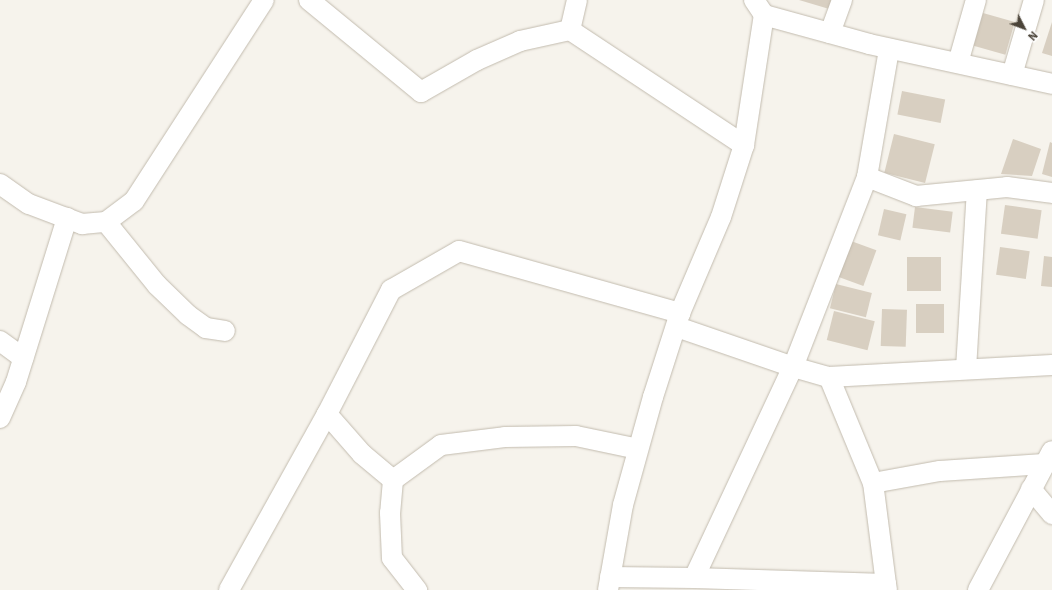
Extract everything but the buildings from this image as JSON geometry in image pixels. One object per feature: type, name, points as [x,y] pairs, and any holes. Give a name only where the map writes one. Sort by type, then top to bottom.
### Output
[{"type":"street","points":[[0,184],[29,204],[82,224],[106,222],[134,201],[264,0]]},
{"type":"street","points":[[308,0],[420,92],[477,60],[520,42],[570,30],[744,145]]},
{"type":"street","points":[[570,30],[577,0]]},
{"type":"street","points":[[830,33],[842,0]]},
{"type":"street","points":[[958,64],[976,0]]},
{"type":"street","points":[[1012,75],[1034,0]]},
{"type":"street","points":[[829,377],[873,483],[886,587],[740,585],[694,578],[609,583],[623,505],[653,397],[678,320],[721,217],[744,145],[759,7],[830,33],[889,49],[1052,84]]},
{"type":"street","points":[[694,578],[793,367],[867,177],[889,49]]},
{"type":"street","points":[[867,177],[916,196],[1007,187],[1052,193]]},
{"type":"street","points":[[966,369],[977,190]]},
{"type":"street","points":[[0,418],[16,382],[67,218]]},
{"type":"street","points":[[106,222],[157,285],[188,315],[206,328],[225,331]]},
{"type":"street","points":[[229,590],[327,414],[391,290],[459,251],[678,320],[793,367],[829,377],[1052,365]]},
{"type":"street","points":[[0,341],[23,358]]},
{"type":"street","points":[[327,414],[362,454],[393,480]]},
{"type":"street","points":[[417,590],[392,558],[390,512],[393,480],[441,445],[505,437],[576,436],[638,449]]},
{"type":"street","points":[[873,483],[940,471],[1048,457]]},
{"type":"street","points":[[978,590],[1048,457]]},
{"type":"street","points":[[1031,489],[1052,514]]}]
